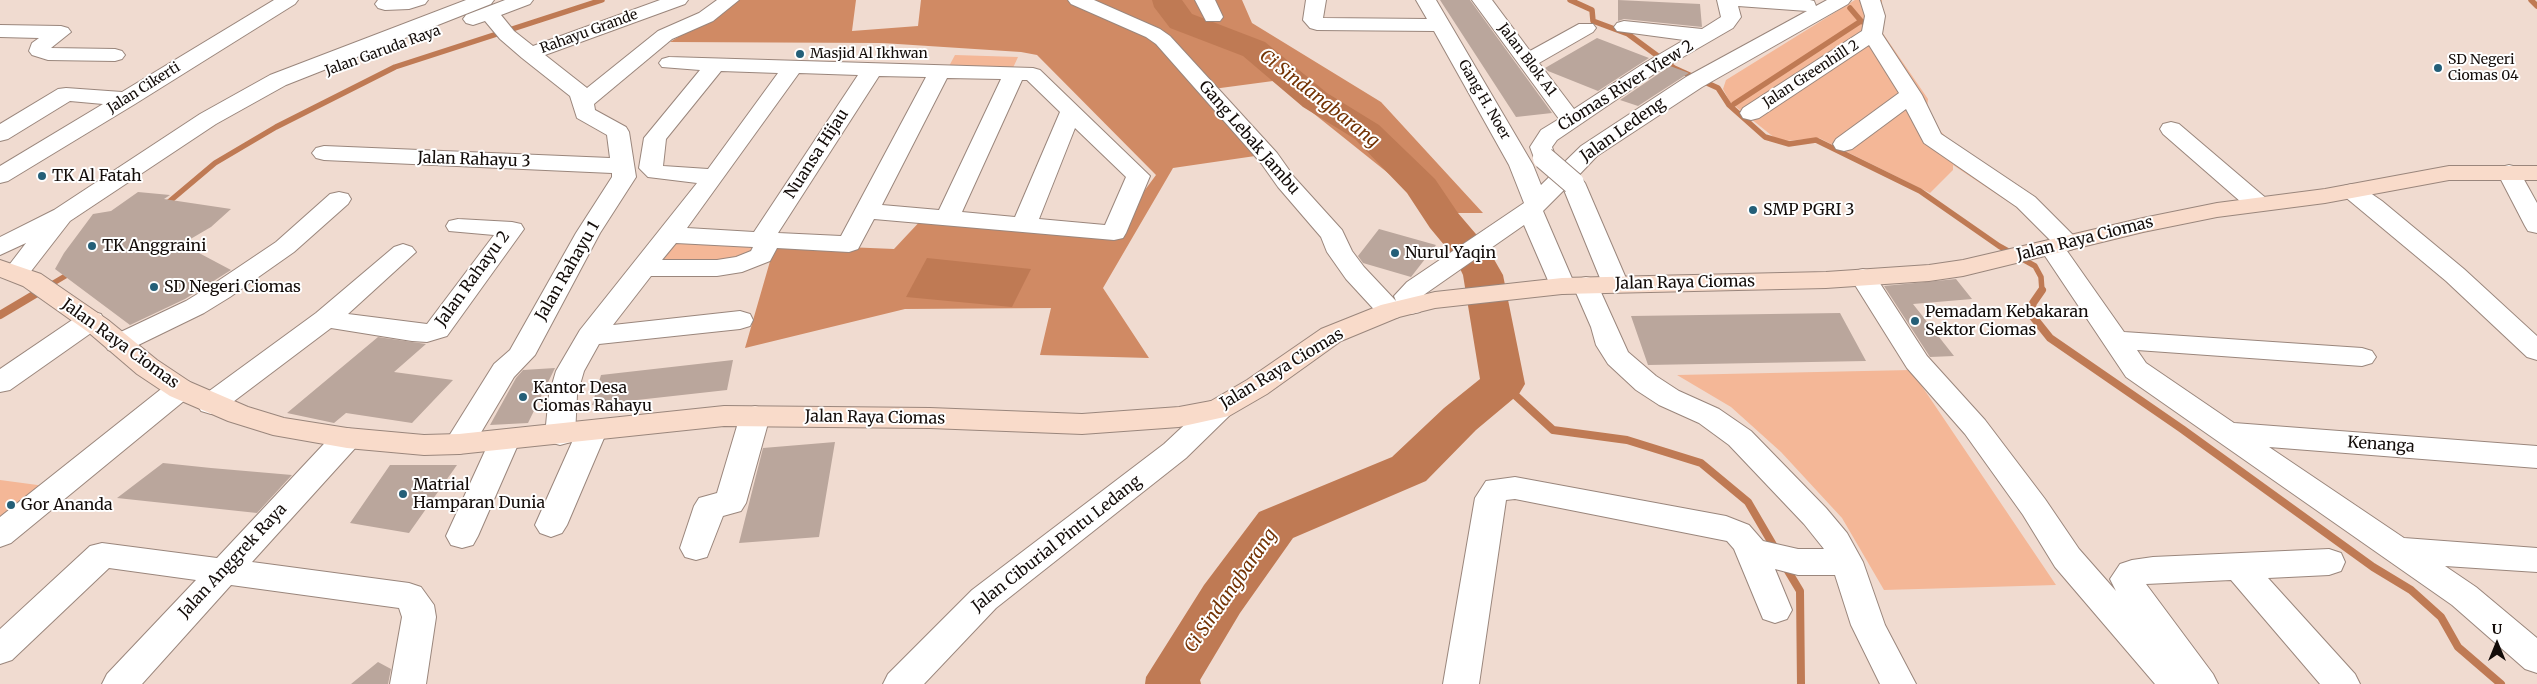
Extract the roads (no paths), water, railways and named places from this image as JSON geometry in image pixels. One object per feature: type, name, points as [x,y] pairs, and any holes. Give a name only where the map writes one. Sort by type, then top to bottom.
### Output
[{"type":"main road","name":"Jalan Raya Ciomas","points":[[16,274],[91,320],[147,367],[180,389],[211,404],[283,428],[347,438],[424,445],[459,444],[560,435],[669,421],[755,416],[930,418],[1082,424],[1179,417],[1218,408],[1257,387],[1332,335],[1400,309],[1471,295],[1588,285],[1816,280],[1929,273],[1994,261],[2177,217],[2352,191],[2449,173],[2537,173]]},
{"type":"street","name":"Jalan Cikerti","points":[[0,176],[288,0]]},
{"type":"street","points":[[386,4],[409,3],[418,0]]},
{"type":"street","name":"Jalan Garuda Raya","points":[[0,247],[62,215],[192,130],[243,100],[486,7],[523,0]]},
{"type":"street","name":"Rahayu Grande","points":[[529,54],[678,0]]},
{"type":"street","points":[[583,102],[665,35],[706,18],[730,0]]},
{"type":"street","name":"Gang Lebak Jambu","points":[[1078,0],[1153,33],[1163,40],[1269,158],[1286,182],[1333,235],[1340,252],[1355,273],[1400,309]]},
{"type":"street","points":[[1316,0],[1313,20],[1317,24],[1441,24]]},
{"type":"street","name":"Gang H. Noer","points":[[1426,0],[1521,165],[1533,207],[1588,285]]},
{"type":"street","name":"Ciomas River View 2","points":[[1588,285],[1573,183],[1544,158],[1541,147],[1549,135],[1650,68],[1726,24],[1731,17],[1728,0],[1807,5]]},
{"type":"street","name":"Jalan Ledeng","points":[[1400,309],[1407,296],[1533,207],[1589,151],[1703,77],[1841,0]]},
{"type":"street","points":[[1870,0],[1875,10],[1872,29],[1912,95],[1924,125],[1932,138],[2026,202],[2049,248],[2117,340],[2122,353],[2136,370],[2464,596],[2537,659]]},
{"type":"street","name":"Jalan Blok A1","points":[[1494,4],[1527,61],[1571,120]]},
{"type":"street","name":"Jalan Rahayu 1","points":[[459,444],[504,372],[521,355],[588,234],[622,183],[623,166],[618,132],[586,113],[580,93],[504,33],[486,7]]},
{"type":"street","points":[[1624,27],[1707,36]]},
{"type":"street","points":[[1527,61],[1586,28]]},
{"type":"street","name":"Jalan Greenhill 2","points":[[1751,113],[1872,29]]},
{"type":"street","points":[[0,31],[61,32],[40,47],[40,51],[48,54],[115,55]]},
{"type":"street","points":[[669,63],[1033,74],[1138,176],[1114,234],[866,211]]},
{"type":"street","points":[[714,177],[656,172],[652,168],[652,148],[655,138],[716,64]]},
{"type":"street","points":[[560,435],[564,395],[570,371],[590,336],[714,177],[793,67]]},
{"type":"street","name":"Nuansa Hijau","points":[[643,268],[716,268],[742,264],[761,256],[765,239],[873,69]]},
{"type":"street","points":[[670,235],[849,244],[940,71]]},
{"type":"street","points":[[947,218],[1014,74]]},
{"type":"street","points":[[9,124],[59,97],[71,93],[127,99]]},
{"type":"street","points":[[1844,144],[1912,95]]},
{"type":"street","points":[[1024,225],[1071,111]]},
{"type":"street","points":[[9,124],[67,136]]},
{"type":"street","points":[[2171,129],[2258,204]]},
{"type":"street","name":"Jalan Rahayu 3","points":[[324,153],[623,166]]},
{"type":"street","points":[[2509,172],[2537,226]]},
{"type":"street","points":[[2352,191],[2373,206],[2455,275],[2537,351]]},
{"type":"street","points":[[118,344],[195,307],[225,288],[290,243],[338,199]]},
{"type":"street","name":"Jalan Garuda Raya","points":[[16,274],[43,243],[62,215]]},
{"type":"street","name":"Jalan Rahayu 2","points":[[326,319],[412,332],[427,333],[437,330],[512,228],[458,226]]},
{"type":"street","points":[[211,404],[326,319],[403,252]]},
{"type":"street","points":[[1863,277],[1917,362],[1997,455],[2067,558],[2176,684]]},
{"type":"street","points":[[1588,285],[1610,344],[1618,358],[1646,383],[1669,398],[1709,416],[1740,438],[1816,516],[1836,542],[1831,562],[1868,625],[1898,684]]},
{"type":"street","points":[[0,383],[91,320]]},
{"type":"street","points":[[590,336],[740,320]]},
{"type":"street","points":[[2117,340],[2362,357]]},
{"type":"street","points":[[0,535],[180,389]]},
{"type":"street","name":"Jalan Ciburial Pintu Ledang","points":[[901,684],[984,599],[1175,451],[1218,408]]},
{"type":"street","points":[[696,548],[710,506],[730,503],[755,416]]},
{"type":"street","points":[[551,525],[592,431]]},
{"type":"street","name":"Kenanga","points":[[2226,433],[2537,457]]},
{"type":"street","name":"Jalan Anggrek Raya","points":[[120,684],[347,438]]},
{"type":"street","points":[[462,536],[505,440]]},
{"type":"street","points":[[1461,684],[1490,498],[1497,489],[1529,490],[1719,526],[1738,533],[1756,552],[1775,610]]},
{"type":"street","points":[[2398,550],[2537,560]]},
{"type":"street","points":[[1756,552],[1798,562],[1831,562]]},
{"type":"street","points":[[0,650],[102,555],[409,596],[417,605],[419,617],[408,684]]},
{"type":"street","points":[[2200,684],[2134,595],[2127,579],[2132,573],[2153,570],[2329,562]]},
{"type":"street","points":[[2239,567],[2342,684]]},
{"type":"waterway","points":[[164,206],[215,163],[276,127],[395,67],[602,0]]},
{"type":"waterway","name":"Ci Sindangbarang","points":[[1167,0],[1169,7],[1181,21],[1254,49],[1315,100],[1367,132],[1422,187],[1443,220],[1473,255],[1483,275],[1503,384],[1460,419],[1409,469],[1276,525],[1222,599],[1173,677],[1173,684]]},
{"type":"waterway","points":[[1570,0],[1592,10],[1593,21],[1628,34],[1674,68],[1718,88],[1729,105],[1765,137],[1789,144],[1816,140],[1920,191],[1999,246],[2035,266],[2041,277],[2042,290]]},
{"type":"waterway","points":[[2531,0],[2537,6]]},
{"type":"waterway","points":[[1850,8],[1861,21]]},
{"type":"waterway","points":[[1734,104],[1861,21]]},
{"type":"waterway","points":[[1861,21],[1871,26]]},
{"type":"waterway","points":[[40,291],[72,272]]},
{"type":"waterway","points":[[0,315],[42,290]]},
{"type":"waterway","points":[[2042,290],[2033,303],[2030,313],[2050,338],[2182,429],[2373,567],[2411,590],[2441,617],[2458,647],[2501,684]]},
{"type":"waterway","points":[[1503,384],[1553,430],[1627,440],[1701,463],[1748,502],[1776,550]]},
{"type":"waterway","points":[[1785,566],[1800,591],[1801,684]]},
{"type":"place","name":"Masjid Al Ikhwan","points":[[800,54]]},
{"type":"place","name":"SD Negeri Ciomas 04","points":[[2438,68]]},
{"type":"place","name":"TK Al Fatah","points":[[42,176]]},
{"type":"place","name":"SMP PGRI 3","points":[[1753,210]]},
{"type":"place","name":"TK Anggraini","points":[[92,246]]},
{"type":"place","name":"Nurul Yaqin","points":[[1395,253]]},
{"type":"place","name":"SD Negeri Ciomas","points":[[154,287]]},
{"type":"place","name":"Pemadam Kebakaran Sektor Ciomas","points":[[1915,321]]},
{"type":"place","name":"Kantor Desa Ciomas Rahayu","points":[[523,397]]},
{"type":"place","name":"Matrial Hamparan Dunia","points":[[403,494]]},
{"type":"place","name":"Gor Ananda","points":[[11,505]]}]
